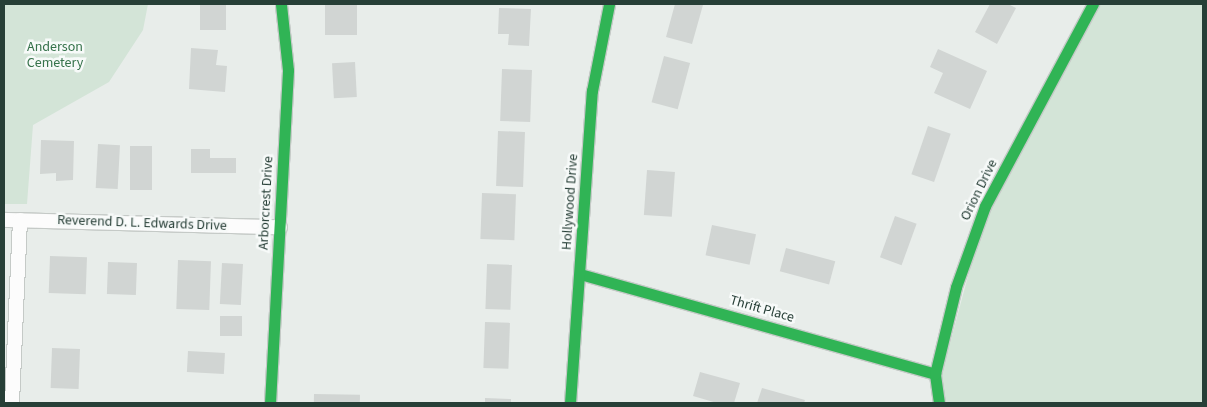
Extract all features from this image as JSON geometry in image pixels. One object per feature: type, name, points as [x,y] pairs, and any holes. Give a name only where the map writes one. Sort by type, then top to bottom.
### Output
[{"type":"street","name":"Arborcrest Drive","points":[[270,403],[288,70],[280,4]]},
{"type":"street","name":"Hollywood Drive","points":[[570,403],[592,91],[609,4]]},
{"type":"street","name":"Orion Drive","points":[[939,403],[936,374],[956,287],[985,206],[1093,4]]},
{"type":"street","name":"Reverend D. L. Edwards Drive","points":[[4,220],[280,227]]},
{"type":"street","points":[[12,403],[20,220]]},
{"type":"street","name":"Thrift Place","points":[[580,274],[936,374]]},
{"type":"green space","name":"Anderson Cemetery","points":[[4,4],[148,4],[143,30],[109,82],[33,125],[27,204],[4,204]]},
{"type":"green space","points":[[1091,4],[1203,4],[1203,403],[942,403],[943,369],[995,176]]},
{"type":"building","points":[[200,4],[226,4],[226,30],[200,30]]},
{"type":"building","points":[[325,4],[357,4],[357,35],[325,35]]},
{"type":"building","points":[[675,4],[703,5],[692,44],[666,37]]},
{"type":"building","points":[[990,4],[1008,4],[1016,8],[997,44],[975,32]]},
{"type":"building","points":[[499,8],[531,9],[529,46],[508,45],[509,34],[498,34]]},
{"type":"building","points":[[191,48],[218,50],[216,65],[227,66],[225,92],[189,89]]},
{"type":"building","points":[[938,49],[987,71],[970,109],[934,93],[943,73],[930,67]]},
{"type":"building","points":[[664,56],[690,63],[678,109],[652,102]]},
{"type":"building","points":[[355,62],[357,97],[334,98],[332,63]]},
{"type":"building","points":[[502,69],[532,70],[530,122],[500,121]]},
{"type":"building","points":[[928,126],[951,134],[934,182],[911,174]]},
{"type":"building","points":[[498,131],[525,132],[523,187],[496,186]]},
{"type":"building","points":[[41,140],[74,141],[73,180],[56,181],[56,173],[40,174]]},
{"type":"building","points":[[98,144],[120,145],[118,189],[96,188]]},
{"type":"building","points":[[130,146],[152,146],[152,190],[130,190]]},
{"type":"building","points":[[191,149],[210,149],[210,158],[236,158],[236,173],[191,173]]},
{"type":"building","points":[[647,170],[675,172],[672,217],[644,215]]},
{"type":"building","points":[[482,193],[516,194],[514,240],[480,239]]},
{"type":"building","points":[[895,216],[917,224],[902,265],[880,257]]},
{"type":"building","points":[[712,225],[756,234],[750,265],[706,255]]},
{"type":"building","points":[[786,248],[835,261],[829,284],[780,271]]},
{"type":"building","points":[[50,256],[87,257],[86,294],[49,293]]},
{"type":"building","points":[[178,260],[211,261],[209,310],[176,309]]},
{"type":"building","points":[[108,262],[137,263],[136,295],[107,294]]},
{"type":"building","points":[[222,263],[243,264],[241,305],[220,304]]},
{"type":"building","points":[[487,264],[512,265],[510,310],[485,309]]},
{"type":"building","points":[[220,316],[242,316],[242,336],[220,336]]},
{"type":"building","points":[[485,322],[510,323],[508,369],[483,368]]},
{"type":"building","points":[[52,348],[80,349],[79,389],[51,388]]},
{"type":"building","points":[[188,351],[225,353],[224,374],[187,372]]},
{"type":"building","points":[[700,372],[740,383],[734,403],[717,403],[693,396]]},
{"type":"building","points":[[762,388],[805,400],[804,403],[757,403]]},
{"type":"building","points":[[314,394],[360,395],[360,403],[314,403]]},
{"type":"building","points":[[485,398],[511,399],[511,403],[485,403]]},
{"type":"traffic: fast","points":[[270,403],[288,70],[281,4]]},
{"type":"traffic: fast","points":[[570,403],[592,91],[609,4]]},
{"type":"traffic: fast","points":[[939,403],[935,374],[956,287],[985,206],[1093,4]]},
{"type":"traffic: fast","points":[[580,274],[935,374]]}]
